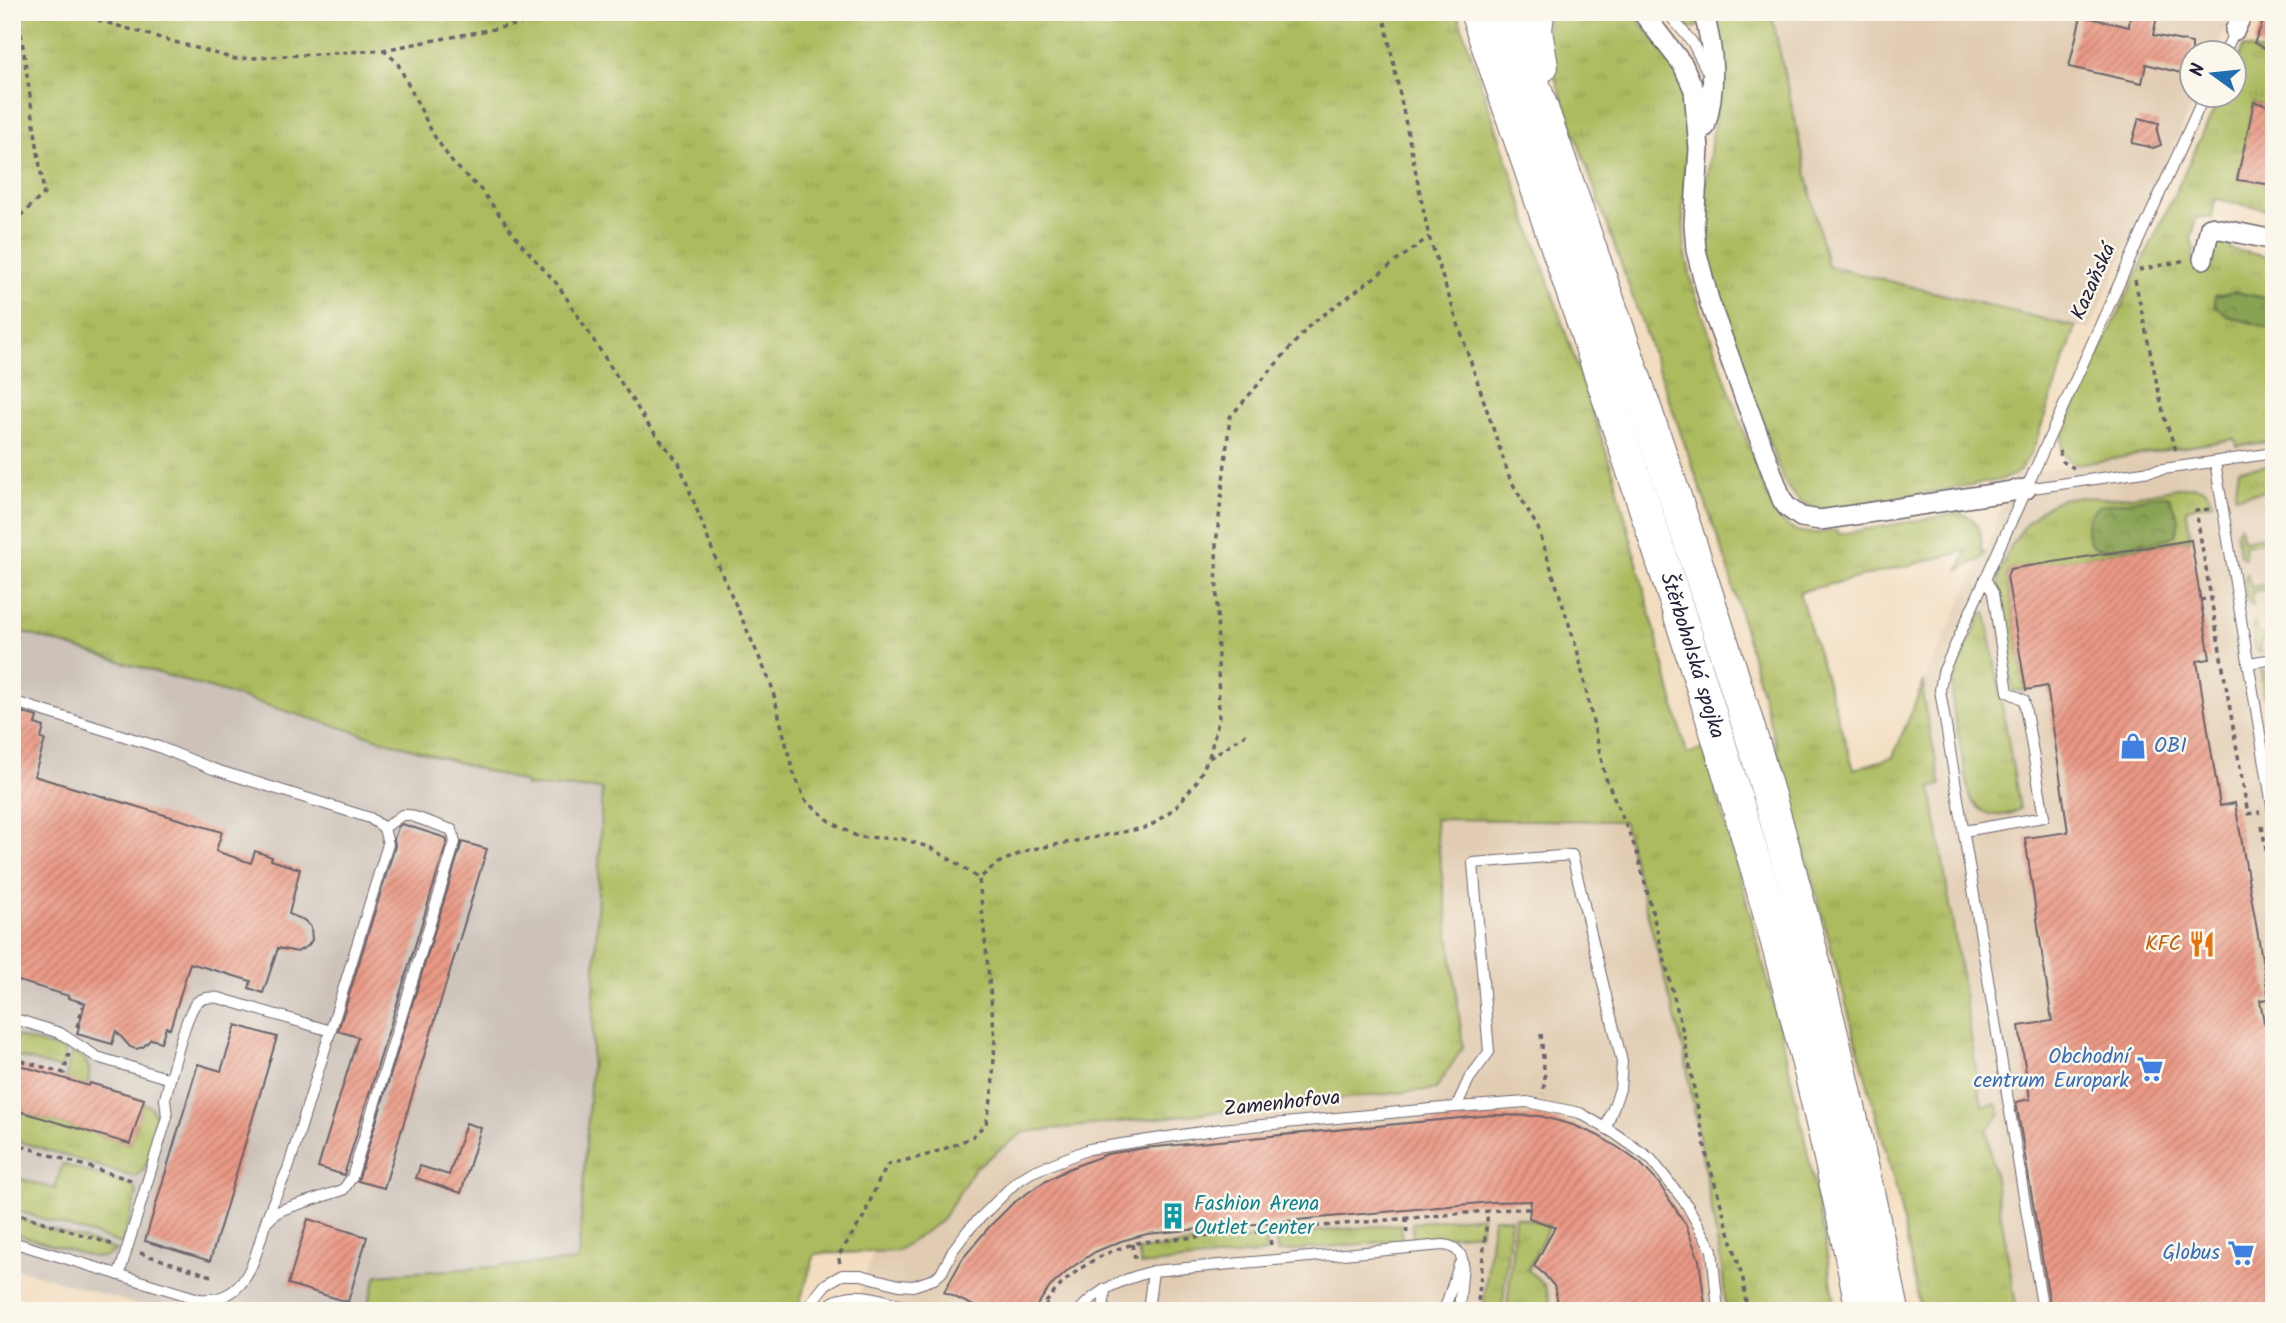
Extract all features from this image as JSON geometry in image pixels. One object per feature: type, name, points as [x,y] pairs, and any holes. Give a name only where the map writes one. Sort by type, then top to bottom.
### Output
[{"type":"highway","name":"Štěrboholská spojka","points":[[1476,12],[1631,464],[1717,733],[1770,915],[1820,1116],[1862,1311]]},
{"type":"highway","name":"Štěrboholská spojka","points":[[1509,12],[1703,583],[1782,843],[1841,1069],[1893,1311]]},
{"type":"highway","points":[[1538,12],[1535,31],[1537,45],[1596,267]]},
{"type":"highway","points":[[1820,1116],[1844,1311]]},
{"type":"street","points":[[1642,12],[1675,53],[1689,76],[1696,101],[1699,149],[1694,224],[1703,281],[1773,478],[1787,507],[1801,517],[1820,520],[2026,489]]},
{"type":"street","points":[[1699,149],[1708,118],[1713,62],[1703,12]]},
{"type":"street","points":[[2203,259],[2210,227],[2274,240]]},
{"type":"lane","points":[[1667,12],[1703,60],[1711,95]]},
{"type":"lane","points":[[2231,38],[2239,21]]},
{"type":"lane","name":"Kazaňská","points":[[2043,1311],[1941,690],[1943,672],[2199,108]]},
{"type":"lane","points":[[2026,489],[2274,453]]},
{"type":"lane","points":[[2215,462],[2274,818]]},
{"type":"lane","points":[[1964,831],[2044,817],[2024,700],[2008,692],[1993,593],[1985,578]]},
{"type":"lane","points":[[2248,663],[2274,659]]},
{"type":"lane","points":[[12,701],[159,747],[213,769],[370,818],[384,828],[387,836],[386,854],[288,1169],[265,1225],[250,1272],[236,1289],[216,1298],[199,1298],[12,1242]]},
{"type":"lane","points":[[265,1225],[284,1209],[343,1190],[352,1177],[456,837],[452,830],[409,815],[402,815],[384,828]]},
{"type":"lane","points":[[1456,1107],[1469,1079],[1489,1052],[1473,863],[1573,855],[1622,1062],[1620,1089],[1606,1128]]},
{"type":"lane","points":[[119,1275],[167,1117],[165,1099],[170,1079],[189,1018],[198,1002],[204,998],[219,998],[331,1031]]},
{"type":"lane","points":[[12,1018],[60,1033],[97,1057],[170,1079]]},
{"type":"lane","name":"Zamenhofova","points":[[842,1275],[861,1275],[899,1285],[926,1283],[942,1272],[953,1250],[968,1230],[1016,1182],[1032,1172],[1089,1149],[1221,1129],[1527,1102],[1580,1113],[1651,1159],[1687,1205],[1712,1250],[1718,1311]]},
{"type":"lane","points":[[1079,1311],[1086,1302],[1105,1289],[1153,1272],[1443,1245],[1459,1251],[1464,1262],[1459,1311]]},
{"type":"lane","points":[[1444,1311],[1459,1263],[1453,1247]]},
{"type":"lane","points":[[1149,1311],[1153,1272]]},
{"type":"lane","points":[[804,1311],[826,1284],[842,1275]]},
{"type":"lane","points":[[1103,1311],[1105,1289]]},
{"type":"lane","points":[[822,1311],[835,1299],[853,1295],[869,1296],[919,1311]]},
{"type":"lane","points":[[848,1311],[862,1308],[875,1311]]},
{"type":"path","points":[[12,208],[21,215],[44,194],[18,12]]},
{"type":"path","points":[[69,12],[235,59],[383,50],[520,24],[538,12]]},
{"type":"path","points":[[1383,12],[1429,237],[1510,479],[1538,528],[1577,649],[1605,776],[1637,852],[1678,1010],[1707,1157],[1743,1279],[1747,1311]]},
{"type":"path","points":[[383,50],[397,62],[433,134],[452,162],[481,190],[522,245],[558,285],[649,426],[679,463],[719,565],[771,684],[793,771],[805,800],[831,822],[858,837],[903,839],[931,848],[979,879],[995,1039],[992,1095],[986,1124],[972,1137],[951,1146],[889,1164],[863,1218],[838,1256],[842,1275]]},
{"type":"path","points":[[979,879],[996,864],[1028,850],[1149,827],[1175,807],[1197,781],[1208,760],[1219,718],[1216,545],[1230,417],[1310,326],[1429,237]]},
{"type":"path","points":[[2133,272],[2194,258],[2203,259]]},
{"type":"path","points":[[2128,284],[2133,272]]},
{"type":"path","points":[[2133,272],[2164,417],[2177,453]]},
{"type":"path","points":[[2058,445],[2063,461],[2078,468]]},
{"type":"path","points":[[2214,508],[2196,511],[2248,814],[2260,812],[2273,886],[2268,887],[2274,920]]},
{"type":"path","points":[[2200,600],[2211,598]]},
{"type":"path","points":[[1208,760],[1246,734]]},
{"type":"path","points":[[75,1034],[83,1006]]},
{"type":"path","points":[[1541,1034],[1545,1079],[1542,1105]]},
{"type":"path","points":[[12,1058],[63,1076],[69,1052]]},
{"type":"path","points":[[12,1143],[146,1185]]},
{"type":"path","points":[[1040,1311],[1066,1279],[1090,1261],[1132,1244],[1528,1209],[1527,1202]]},
{"type":"path","points":[[1476,1311],[1488,1211]]},
{"type":"path","points":[[12,1212],[120,1247]]},
{"type":"path","points":[[1132,1244],[1139,1275]]},
{"type":"path","points":[[136,1252],[215,1277]]},
{"type":"path","points":[[1045,1304],[1053,1311]]},
{"type":"shaded area","points":[[1771,12],[2231,12],[2221,38],[2178,38],[2178,108],[2191,108],[2090,328],[2076,327],[1827,266]]},
{"type":"shaded area","points":[[2236,439],[2237,446],[2274,441],[2274,1311],[2017,1311],[1987,1131],[1996,1104],[1982,1106],[1931,787],[1941,785],[1923,698],[1924,681],[1985,552],[2014,475]]},
{"type":"shaded area","points":[[12,629],[526,786],[602,788],[591,1072],[578,1261],[377,1275],[366,1311],[158,1311],[12,1267]]},
{"type":"shaded area","points":[[1435,819],[1623,821],[1684,1052],[1723,1275],[1726,1311],[854,1311],[872,1254],[897,1251],[940,1221],[975,1168],[1024,1132],[1436,1089],[1463,1047]]},
{"type":"green space","points":[[12,12],[1457,12],[1615,478],[1687,754],[1704,748],[1762,957],[1796,1098],[1836,1311],[1726,1311],[1723,1275],[1684,1052],[1623,821],[1435,819],[1463,1047],[1436,1089],[1024,1132],[975,1168],[941,1221],[897,1251],[815,1254],[797,1311],[366,1311],[377,1275],[578,1261],[591,1072],[602,789],[525,786],[526,783],[12,629]]},
{"type":"green space","points":[[1548,12],[1632,12],[1670,60],[1682,80],[1688,122],[1683,209],[1685,249],[1692,284],[1763,486],[1782,521],[1797,531],[1808,533],[1837,530],[1839,534],[1959,513],[1971,518],[1978,526],[1982,538],[1981,551],[1985,552],[1982,558],[1959,570],[1967,551],[1799,592],[1854,769],[1893,757],[1924,681],[1923,699],[1941,785],[1931,788],[1982,1106],[1996,1104],[2000,1114],[1987,1131],[2017,1311],[1921,1311],[1897,1192],[1726,561],[1545,49]]},
{"type":"green space","points":[[1676,12],[1694,12],[1697,27],[1690,29]]},
{"type":"green space","points":[[1710,12],[1771,12],[1827,266],[2076,327],[2033,450],[2014,475],[2001,480],[1827,510],[1806,505],[1783,480],[1726,323],[1708,254],[1704,216],[1705,189],[1719,85]]},
{"type":"green space","points":[[2248,48],[2274,54],[2274,109],[2254,102],[2238,179],[2274,185],[2274,211],[2215,199],[2212,218],[2197,217],[2191,239],[2194,250],[2192,259],[2210,263],[2214,250],[2226,240],[2231,240],[2230,249],[2274,258],[2274,300],[2236,292],[2216,296],[2215,306],[2228,316],[2274,329],[2274,441],[2237,446],[2235,439],[2081,464],[2070,461],[2063,454],[2063,431],[2215,108],[2248,108]]},
{"type":"green space","points":[[2236,292],[2274,300],[2274,329],[2228,316],[2215,306],[2215,296]]},
{"type":"green space","points":[[2274,465],[2274,490],[2235,496],[2239,469]]},
{"type":"green space","points":[[2193,486],[2205,489],[2213,503],[2186,508],[2191,539],[2010,570],[2007,576],[2026,690],[2013,691],[2000,620],[1999,582],[2008,553],[2025,526],[2048,506],[2061,499],[2120,497]]},
{"type":"green space","points":[[2163,495],[2169,497],[2179,520],[2176,534],[2170,538],[2104,549],[2096,547],[2087,536],[2086,524],[2098,506]]},
{"type":"green space","points":[[2240,526],[2243,540],[2274,534],[2274,540],[2244,545],[2245,558],[2240,555],[2236,532]]},
{"type":"green space","points":[[2247,574],[2251,587],[2274,583],[2274,588],[2252,592],[2253,605],[2247,601],[2244,580]]},
{"type":"green space","points":[[1983,612],[1986,612],[2020,809],[2005,815],[1992,815],[1980,809],[1970,797],[1953,708],[1952,687],[1956,671]]},
{"type":"green space","points":[[2255,622],[2258,635],[2274,633],[2274,638],[2260,641],[2261,653],[2255,649],[2252,628]]},
{"type":"green space","points":[[2264,669],[2266,682],[2274,681],[2274,687],[2267,688],[2269,701],[2263,697],[2261,671]]},
{"type":"green space","points":[[12,1035],[66,1051],[61,1069],[12,1055]]},
{"type":"green space","points":[[72,1053],[88,1065],[87,1086],[65,1079]]},
{"type":"green space","points":[[143,1103],[151,1108],[155,1115],[156,1133],[144,1170],[134,1177],[14,1140],[12,1136],[22,1112],[130,1144]]},
{"type":"green space","points":[[62,1164],[132,1185],[137,1193],[122,1244],[12,1209],[12,1176],[55,1189]]},
{"type":"green space","points":[[1482,1216],[1480,1233],[1413,1239],[1412,1223]]},
{"type":"green space","points":[[12,1217],[117,1250],[105,1257],[93,1257],[19,1235],[12,1232]]},
{"type":"green space","points":[[1515,1217],[1549,1226],[1528,1270],[1545,1286],[1553,1311],[1507,1311]]},
{"type":"green space","points":[[1493,1218],[1511,1218],[1502,1311],[1483,1311]]},
{"type":"green space","points":[[1401,1224],[1402,1240],[1277,1252],[1276,1235]]},
{"type":"green space","points":[[1265,1236],[1266,1253],[1141,1265],[1138,1250]]},
{"type":"building","points":[[2130,12],[2158,12],[2153,35],[2178,40],[2178,72],[2146,64],[2142,83],[2069,67],[2081,16],[2129,27]]},
{"type":"building","points":[[2267,12],[2274,12],[2274,38],[2268,50],[2254,43]]},
{"type":"building","points":[[2254,102],[2274,109],[2274,185],[2237,180]]},
{"type":"building","points":[[2139,118],[2159,123],[2157,131],[2161,145],[2153,148],[2132,143]]},
{"type":"building","name":"Obchodní centrum Europark","points":[[2191,540],[2210,659],[2197,661],[2220,806],[2235,803],[2269,999],[2260,1000],[2264,1022],[2274,1038],[2274,1311],[2051,1311],[2016,1102],[2030,1099],[2019,1026],[2052,1021],[2025,838],[2068,832],[2047,686],[2026,690],[2007,576],[2010,569]]},
{"type":"building","points":[[12,709],[37,717],[35,724],[44,727],[41,739],[45,740],[34,776],[222,832],[216,851],[251,863],[255,851],[272,857],[271,860],[300,869],[289,914],[304,920],[311,927],[312,940],[308,946],[297,952],[278,948],[263,993],[249,988],[251,981],[190,963],[170,1029],[166,1027],[161,1042],[151,1039],[143,1047],[136,1049],[130,1047],[116,1031],[112,1044],[77,1034],[85,1003],[12,979]]},
{"type":"building","points":[[402,824],[446,838],[447,842],[344,1175],[318,1167],[358,1037],[338,1031],[395,846],[394,839],[398,827]]},
{"type":"building","points":[[462,842],[487,849],[384,1188],[358,1181]]},
{"type":"building","points":[[236,1025],[277,1037],[210,1261],[145,1241],[198,1064],[221,1071]]},
{"type":"building","points":[[12,1063],[144,1099],[130,1144],[12,1109]]},
{"type":"building","name":"Fashion Arena Outlet Center","points":[[1492,1115],[1540,1116],[1573,1125],[1597,1135],[1640,1163],[1658,1182],[1686,1225],[1699,1260],[1706,1311],[1560,1311],[1554,1286],[1534,1266],[1555,1227],[1529,1218],[1531,1201],[1492,1202],[1147,1234],[1095,1252],[1071,1268],[1050,1287],[1033,1311],[984,1311],[944,1292],[963,1258],[1012,1204],[1068,1169],[1107,1154],[1145,1148]]},
{"type":"building","points":[[466,1123],[481,1128],[461,1193],[416,1178],[420,1166],[449,1175]]},
{"type":"building","points":[[308,1219],[367,1237],[348,1302],[288,1284]]},
{"type":"place","name":"OBI","points":[[2133,746]]},
{"type":"place","name":"KFC","points":[[2202,944]]},
{"type":"place","name":"Obchodní centrum Europark","points":[[2150,1069]]},
{"type":"place","name":"Fashion Arena Outlet Center","points":[[1173,1216]]},
{"type":"place","name":"Globus","points":[[2241,1253]]}]
